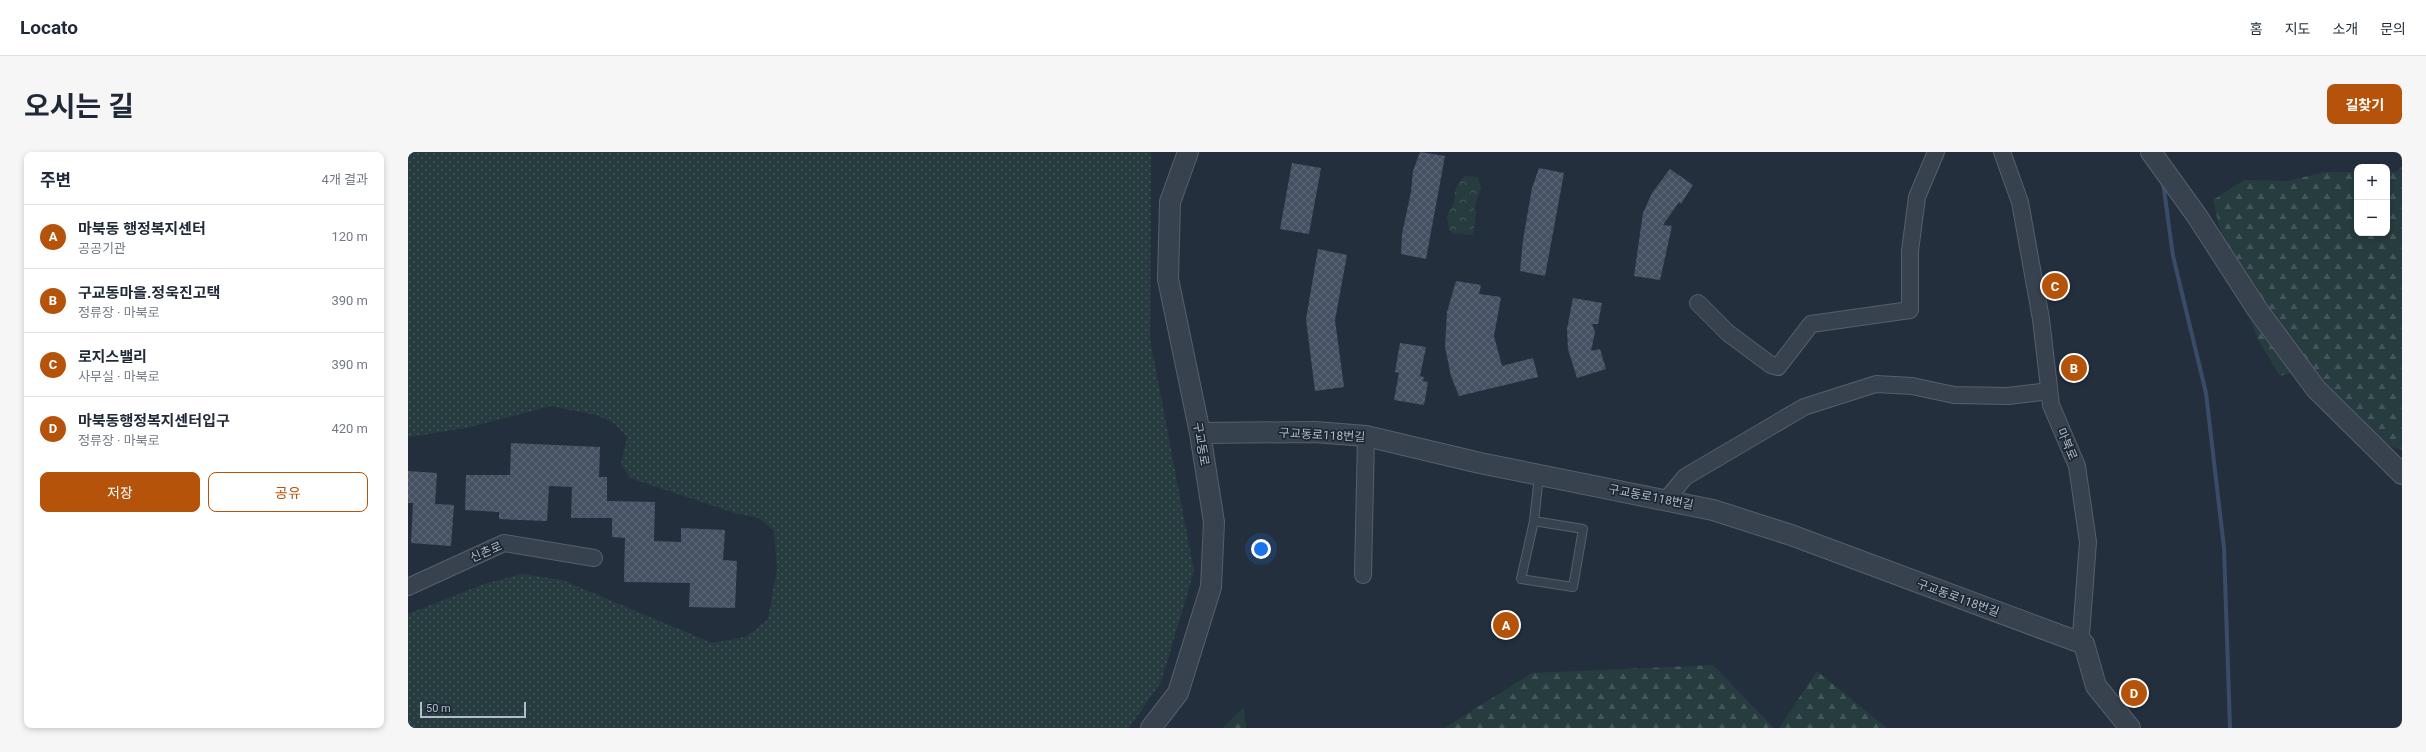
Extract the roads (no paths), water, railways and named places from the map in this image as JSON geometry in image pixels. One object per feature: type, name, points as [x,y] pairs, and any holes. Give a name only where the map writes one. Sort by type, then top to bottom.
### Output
[{"type":"street","name":"구교동로","points":[[1151,728],[1178,693],[1211,587],[1214,522],[1200,433],[1168,279],[1170,202],[1188,152]]},
{"type":"street","points":[[1698,303],[1728,333],[1771,365],[1778,367],[1812,324],[1910,310],[1910,251],[1917,197],[1936,152]]},
{"type":"street","name":"마북로","points":[[2002,152],[2020,202],[2041,319],[2051,405],[2076,466],[2088,542],[2081,636],[2096,686],[2130,728]]},
{"type":"street","points":[[2151,152],[2197,216],[2257,309],[2316,389],[2402,474]]},
{"type":"street","points":[[1666,500],[1685,477],[1804,407],[1876,384],[1912,386],[1954,395],[2008,396],[2049,391]]},
{"type":"street","name":"구교동로118번길","points":[[1200,433],[1316,432],[1366,436],[1539,475],[1713,510],[1791,535],[2084,644]]},
{"type":"street","points":[[1363,574],[1366,436]]},
{"type":"street","name":"신촌로","points":[[408,587],[504,543],[594,558]]},
{"type":"lane","points":[[1534,521],[1583,529],[1573,587],[1522,578],[1534,521],[1539,475]]},
{"type":"waterway","points":[[2163,182],[2173,256],[2206,393],[2224,548],[2230,728]]},
{"type":"place","name":"로지스밸리","points":[[2055,286]]},
{"type":"place","name":"구교동마을.정욱진고택","points":[[2074,368]]},
{"type":"place","name":"마북동 행정복지센터","points":[[1506,625]]},
{"type":"place","name":"마북동행정복지센터입구","points":[[2134,693]]}]
